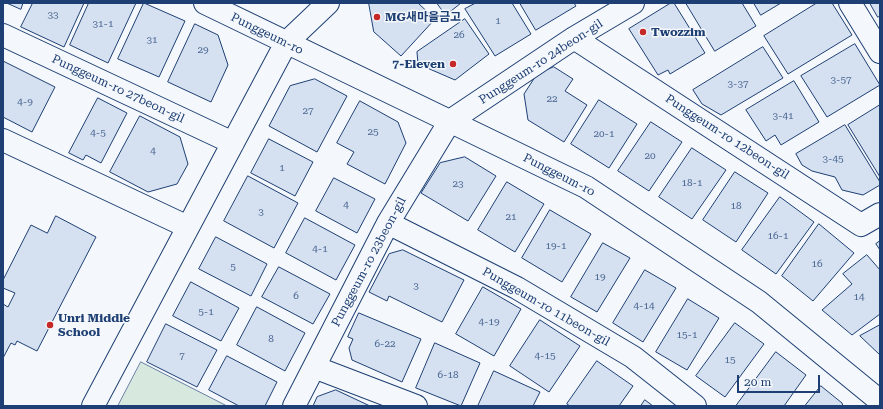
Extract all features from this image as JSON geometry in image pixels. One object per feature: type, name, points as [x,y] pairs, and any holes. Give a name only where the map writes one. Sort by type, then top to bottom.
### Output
[{"type":"street","name":"Punggeum-ro","points":[[205,3],[286,44],[450,121],[593,192],[759,302],[880,401]]},
{"type":"street","points":[[92,406],[286,44],[328,3]]},
{"type":"street","name":"Punggeum-ro 24beon-gil","points":[[450,121],[574,38],[633,3]]},
{"type":"street","points":[[850,3],[880,52]]},
{"type":"street","name":"Punggeum-ro 27beon-gil","points":[[3,35],[233,143]]},
{"type":"street","name":"Punggeum-ro 12beon-gil","points":[[574,38],[861,225],[880,214]]},
{"type":"street","name":"Punggeum-ro 23beon-gil","points":[[294,406],[388,223],[450,121]]},
{"type":"street","points":[[3,140],[188,227]]},
{"type":"street","name":"Punggeum-ro 11beon-gil","points":[[388,223],[517,288],[633,357],[695,406]]},
{"type":"street","points":[[314,367],[416,406]]},
{"type":"shaded area","points":[[141,362],[227,406],[118,406]]},
{"type":"building","points":[[7,3],[23,3],[21,9]]},
{"type":"building","points":[[33,3],[84,3],[64,47],[21,27]]},
{"type":"building","points":[[89,3],[136,3],[108,63],[70,45]]},
{"type":"building","points":[[144,3],[185,21],[159,77],[118,59]]},
{"type":"building","points":[[369,3],[418,3],[435,19],[401,56],[374,32]]},
{"type":"building","points":[[437,3],[461,3],[446,15]]},
{"type":"building","points":[[476,3],[512,3],[531,34],[495,56],[465,9]]},
{"type":"building","points":[[520,3],[574,3],[576,6],[536,30]]},
{"type":"building","points":[[671,3],[674,3],[705,53],[670,74],[668,70],[658,75],[629,29]]},
{"type":"building","points":[[686,3],[742,3],[756,26],[715,51]]},
{"type":"building","points":[[754,3],[781,3],[761,15]]},
{"type":"building","points":[[817,3],[832,3],[852,35],[788,74],[764,36]]},
{"type":"building","points":[[870,3],[880,3],[880,16],[878,17]]},
{"type":"building","points":[[465,19],[489,54],[455,80],[418,64],[417,52]]},
{"type":"building","points":[[195,24],[218,35],[228,65],[211,102],[168,82]]},
{"type":"building","points":[[855,44],[880,85],[827,117],[801,76]]},
{"type":"building","points":[[763,47],[783,78],[721,115],[702,104],[693,90]]},
{"type":"building","points":[[3,61],[55,87],[32,132],[3,117]]},
{"type":"building","points":[[554,67],[573,79],[565,91],[587,105],[564,142],[528,120],[524,94],[537,74]]},
{"type":"building","points":[[315,79],[347,96],[317,152],[269,126],[290,86]]},
{"type":"building","points":[[794,81],[819,122],[781,145],[775,135],[766,141],[746,110]]},
{"type":"building","points":[[98,98],[127,113],[101,163],[86,155],[83,160],[69,153]]},
{"type":"building","points":[[599,100],[637,124],[609,168],[571,144]]},
{"type":"building","points":[[360,101],[398,122],[406,143],[385,184],[347,164],[354,152],[337,143]]},
{"type":"building","points":[[880,105],[880,177],[848,125]]},
{"type":"building","points":[[140,116],[180,137],[188,164],[177,184],[148,192],[110,172]]},
{"type":"building","points":[[651,122],[682,142],[649,191],[618,171]]},
{"type":"building","points":[[845,125],[880,182],[880,185],[863,195],[842,190],[835,177],[812,171],[802,165],[796,154]]},
{"type":"building","points":[[269,139],[313,162],[295,196],[251,173]]},
{"type":"building","points":[[692,148],[726,170],[692,219],[659,197]]},
{"type":"building","points":[[465,157],[496,176],[468,221],[421,193],[440,163]]},
{"type":"building","points":[[735,172],[768,193],[736,242],[703,220]]},
{"type":"building","points":[[248,176],[298,203],[274,248],[224,221]]},
{"type":"building","points":[[334,178],[375,199],[357,233],[316,211]]},
{"type":"building","points":[[507,182],[544,204],[515,252],[478,230]]},
{"type":"building","points":[[780,197],[814,222],[776,274],[742,250]]},
{"type":"building","points":[[550,210],[591,234],[562,282],[522,258]]},
{"type":"building","points":[[56,216],[96,237],[37,351],[17,341],[15,345],[11,343],[3,358],[3,304],[8,307],[15,293],[3,288],[3,280],[31,225],[47,233]]},
{"type":"building","points":[[305,218],[355,245],[336,280],[286,253]]},
{"type":"building","points":[[819,224],[854,253],[813,301],[782,276]]},
{"type":"building","points":[[216,237],[267,264],[251,296],[199,269]]},
{"type":"building","points":[[880,241],[880,250],[876,244]]},
{"type":"building","points":[[603,243],[630,258],[597,312],[571,297]]},
{"type":"building","points":[[403,250],[464,280],[442,322],[389,296],[387,301],[369,292],[389,254]]},
{"type":"building","points":[[867,255],[880,270],[880,314],[852,335],[822,310],[852,284],[843,274]]},
{"type":"building","points":[[279,267],[330,294],[313,324],[262,297]]},
{"type":"building","points":[[645,270],[676,288],[643,342],[613,323]]},
{"type":"building","points":[[191,282],[239,308],[221,341],[173,316]]},
{"type":"building","points":[[483,287],[521,309],[494,356],[456,334]]},
{"type":"building","points":[[688,299],[719,318],[687,370],[656,352]]},
{"type":"building","points":[[257,307],[305,333],[285,371],[237,345]]},
{"type":"building","points":[[359,313],[421,339],[402,382],[352,360],[349,348],[353,339],[348,337]]},
{"type":"building","points":[[540,320],[580,346],[549,392],[510,366]]},
{"type":"building","points":[[735,323],[764,344],[725,397],[696,376]]},
{"type":"building","points":[[166,324],[217,350],[197,387],[147,362]]},
{"type":"building","points":[[880,325],[880,355],[860,336]]},
{"type":"building","points":[[435,343],[480,363],[461,406],[416,388]]},
{"type":"building","points":[[776,352],[806,375],[784,406],[736,406]]},
{"type":"building","points":[[227,356],[277,382],[265,406],[239,406],[209,390]]},
{"type":"building","points":[[597,361],[633,386],[619,406],[570,406],[567,404]]},
{"type":"building","points":[[494,371],[540,392],[533,406],[478,406]]},
{"type":"building","points":[[821,386],[842,403],[843,406],[805,406]]},
{"type":"building","points":[[336,390],[370,406],[313,406],[317,397]]},
{"type":"building","points":[[645,400],[653,406],[641,406]]},
{"type":"place","name":"MG새마을금고","points":[[377,17]]},
{"type":"place","name":"Twozzim","points":[[643,32]]},
{"type":"place","name":"7-Eleven","points":[[453,64]]},
{"type":"place","name":"Unri Middle School","points":[[50,325]]}]
